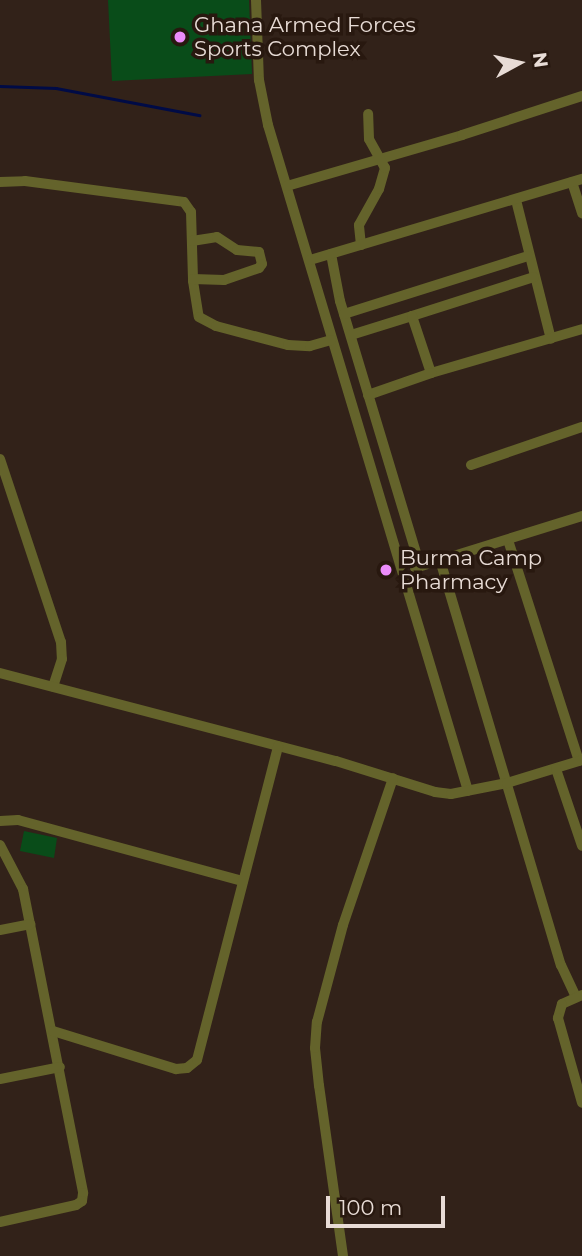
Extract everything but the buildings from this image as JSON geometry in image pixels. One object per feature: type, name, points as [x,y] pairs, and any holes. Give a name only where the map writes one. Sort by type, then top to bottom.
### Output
[{"type":"street","points":[[256,0],[259,80],[268,125],[468,791]]},
{"type":"street","points":[[287,187],[382,160],[582,96]]},
{"type":"street","points":[[361,245],[357,229],[384,176],[382,160],[369,139],[368,114]]},
{"type":"street","points":[[0,182],[25,181],[184,202],[191,212],[195,308],[206,323],[300,346],[331,340]]},
{"type":"street","points":[[310,260],[577,181],[582,213]]},
{"type":"street","points":[[516,200],[551,339]]},
{"type":"street","points":[[192,241],[217,237],[237,250],[259,252],[262,264],[259,268],[218,281],[193,279]]},
{"type":"street","points":[[331,254],[344,314],[419,566]]},
{"type":"street","points":[[344,314],[528,256]]},
{"type":"street","points":[[351,335],[534,276]]},
{"type":"street","points":[[412,316],[431,373]]},
{"type":"street","points":[[368,395],[431,373],[582,330]]},
{"type":"street","points":[[471,465],[582,427]]},
{"type":"street","points":[[0,458],[61,642],[62,659],[53,687]]},
{"type":"street","points":[[402,571],[582,516]]},
{"type":"street","points":[[0,673],[278,746],[435,792],[468,791],[507,783],[580,761],[508,540]]},
{"type":"street","points":[[440,560],[561,965],[579,996],[562,1004],[558,1018],[579,1082],[582,1103]]},
{"type":"street","points":[[53,1031],[176,1069],[187,1068],[198,1060],[278,746]]},
{"type":"street","points":[[556,769],[582,846]]},
{"type":"street","points":[[343,1256],[319,1086],[315,1048],[317,1022],[343,925],[393,778]]},
{"type":"street","points":[[0,821],[18,820],[243,881]]},
{"type":"street","points":[[0,845],[20,882],[30,924],[60,1067],[82,1201],[76,1205],[0,1222]]},
{"type":"street","points":[[0,930],[30,924]]},
{"type":"street","points":[[0,1079],[60,1067]]},
{"type":"green space","name":"Ghana Armed Forces Sports Complex","points":[[108,0],[249,0],[252,74],[112,81]]},
{"type":"green space","points":[[24,831],[57,838],[54,858],[20,851]]},
{"type":"waterway","points":[[0,86],[56,88],[199,115]]},
{"type":"place","name":"Ghana Armed Forces Sports Complex","points":[[180,37]]},
{"type":"place","name":"Burma Camp Pharmacy","points":[[386,570]]}]
